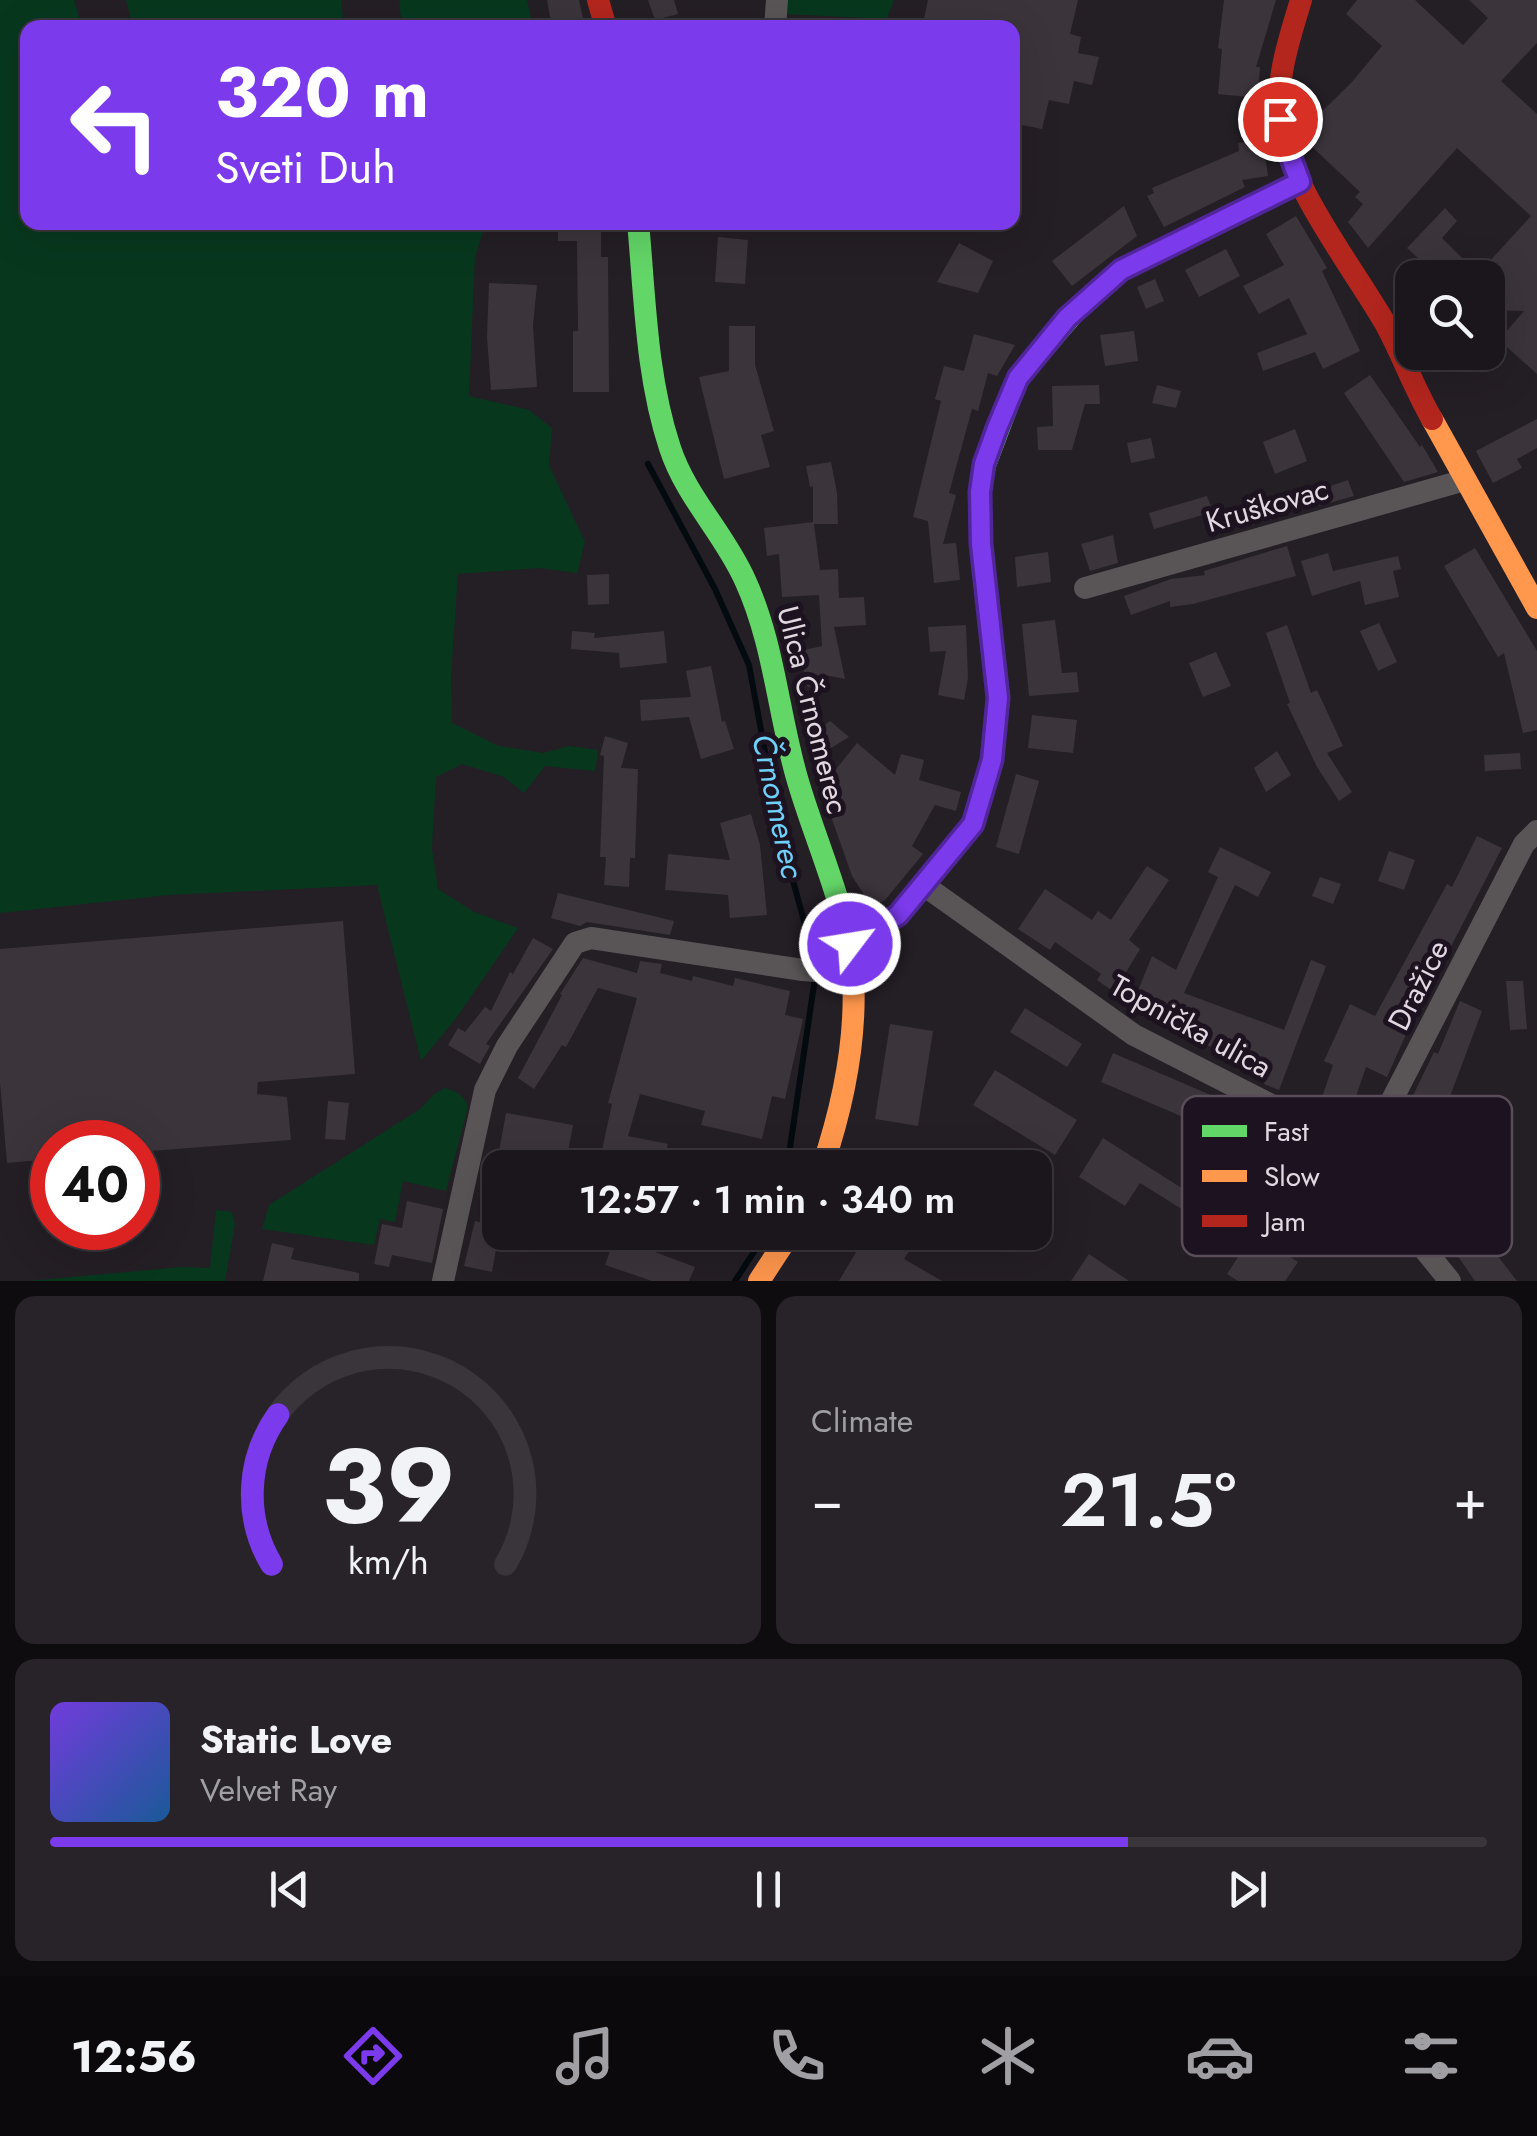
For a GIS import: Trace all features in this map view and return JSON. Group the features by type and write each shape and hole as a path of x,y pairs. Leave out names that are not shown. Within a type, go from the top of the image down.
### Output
{"street":[{"path":"1301,0 1281,64 1280,89 1285,142 1300,182 1387,327 1423,404 1537,608"},
{"path":"850,944 898,915 973,824 992,760 998,698 981,544 980,492 990,446 1018,378 1067,318 1121,270 1300,182"},
{"name":"Ulica Črnomerec","path":"639,230 659,411 687,490 743,574 761,616 812,833 844,917 850,944 848,1066 827,1150"},
{"name":"Kruškovac","path":"1084,588 1466,480"},
{"name":"Dražice","path":"1395,1096 1524,844 1537,831"},
{"name":"Topnička ulica","path":"925,886 1134,1035 1254,1096"},
{"path":"444,1281 486,1090 507,1046 576,944 592,938 851,974"},
{"path":"760,1281 780,1250"},
{"name":"Topnička ulica","path":"1430,1256 1450,1281"}],"green space":[{"path":"0,0 74,0 80,20 20,20 20,230 504,230 483,232 475,257 469,396 529,410 552,428 549,465 585,542 577,573 540,568 458,574 452,723 499,746 543,753 569,746 598,750 595,771 545,766 524,793 504,777 462,764 436,777 432,849 438,889 474,912 518,928 457,1017 421,1061 377,885 169,895 0,913"},
{"path":"126,0 341,0 343,20 131,20"},
{"path":"399,0 527,0 531,20 401,20"},
{"path":"785,0 894,0 887,19 783,14"},
{"path":"445,1088 460,1094 468,1107 446,1191 403,1181 395,1222 380,1219 374,1245 262,1229 269,1205 420,1109"},
{"path":"216,1210 232,1212 235,1224 225,1281 28,1281 210,1268"}],"building":[{"path":"547,0 579,0 583,20 551,20"},
{"path":"648,0 674,0 678,14 655,20"},
{"path":"928,0 1078,0 1070,34 1081,37 1078,53 1099,57 1092,85 1074,81 1069,104 1049,100 1042,129 1020,125 1020,20 924,20"},
{"path":"1224,0 1276,0 1256,67 1260,67 1258,98 1218,94"},
{"path":"1357,0 1415,0 1463,45 1488,18 1469,0 1537,0 1537,43 1501,81 1537,114 1537,374 1505,345 1505,333 1524,311 1505,310 1505,260 1491,260 1531,216 1457,148 1368,248 1348,222 1363,204 1355,197 1360,192 1306,141 1313,131 1307,126 1382,46 1346,14"},
{"path":"1263,140 1268,176 1242,180 1245,187 1164,227 1147,196 1154,193 1152,188 1239,151 1238,143"},
{"path":"1124,206 1137,236 1072,286 1052,261"},
{"path":"1445,208 1457,221 1442,238 1464,260 1420,260 1407,248"},
{"path":"1296,216 1327,268 1322,271 1360,351 1323,369 1315,352 1263,371 1257,353 1307,334 1289,298 1259,314 1243,286 1284,265 1266,234"},
{"path":"558,230 601,230 601,257 608,257 609,392 573,392 573,331 578,331 577,241 558,241"},
{"path":"718,237 748,240 745,284 715,282"},
{"path":"959,243 993,261 978,293 937,282"},
{"path":"1226,249 1240,276 1199,297 1185,270"},
{"path":"1155,279 1164,301 1146,309 1137,287"},
{"path":"489,283 537,285 533,325 537,387 491,390 487,337"},
{"path":"729,326 755,326 755,365 774,431 761,435 770,467 724,479 699,377 729,371"},
{"path":"1134,331 1138,361 1105,366 1100,335"},
{"path":"974,334 1015,345 997,376 988,373 978,411 972,409 949,493 956,495 943,544 956,543 960,580 934,583 928,521 913,517 941,401 935,399 944,366 964,371"},
{"path":"1370,375 1438,472 1404,482 1344,393"},
{"path":"1099,385 1100,404 1085,404 1072,450 1038,450 1037,427 1053,426 1052,386"},
{"path":"1157,385 1181,391 1176,408 1152,403"},
{"path":"1537,419 1537,448 1517,459 1522,468 1493,483 1476,451"},
{"path":"1295,429 1307,461 1275,474 1263,442"},
{"path":"1151,438 1155,458 1131,463 1127,443"},
{"path":"831,462 838,524 814,524 820,570 838,569 839,598 864,597 866,625 834,627 845,679 825,675 820,692 807,686 800,651 822,646 819,595 782,597 779,554 767,556 764,528 813,522 813,486 810,487 806,466"},
{"path":"1348,480 1354,496 1308,509 1304,495"},
{"path":"1207,496 1213,512 1154,529 1149,513"},
{"path":"1269,506 1273,519 1245,527 1242,515"},
{"path":"1113,535 1118,563 1090,571 1081,544"},
{"path":"1287,546 1296,576 1193,604 1170,607 1170,601 1131,615 1124,596 1171,579 1205,575 1204,571"},
{"path":"1475,548 1537,651 1537,730 1523,733 1504,653 1498,657 1444,566"},
{"path":"1048,552 1051,582 1017,587 1015,557"},
{"path":"1328,553 1333,571 1398,556 1401,569 1393,571 1399,597 1365,605 1360,581 1312,596 1301,561"},
{"path":"609,574 609,604 588,605 587,575"},
{"path":"1055,620 1062,673 1077,672 1079,692 1029,696 1022,624"},
{"path":"1379,623 1397,662 1378,671 1360,631"},
{"path":"966,625 968,678 964,700 938,695 946,651 930,652 928,627"},
{"path":"1287,625 1311,693 1317,690 1343,746 1327,753 1352,792 1339,801 1317,767 1287,704 1290,703 1266,633"},
{"path":"572,631 595,633 594,638 664,631 667,663 620,668 619,653 571,649"},
{"path":"1216,652 1231,686 1203,697 1189,663"},
{"path":"711,666 722,722 725,721 734,749 701,759 689,717 641,721 640,700 691,697 686,671"},
{"path":"1032,715 1077,720 1073,753 1028,748"},
{"path":"830,721 849,737 813,759 808,737"},
{"path":"605,736 628,743 621,768 638,769 635,858 630,858 629,887 604,885 606,857 600,857 604,756 600,755"},
{"path":"857,743 895,775 901,754 924,760 919,780 961,792 956,811 935,805 912,846 923,854 885,900 872,907 852,876 821,788"},
{"path":"1277,751 1291,775 1266,792 1254,768"},
{"path":"1520,753 1521,769 1485,771 1484,755"},
{"path":"1016,774 1039,781 1019,854 996,847"},
{"path":"751,814 760,845 767,915 730,918 728,895 665,890 668,854 730,860 720,823"},
{"path":"1477,836 1502,848 1444,960 1440,958 1387,1077 1366,1067 1356,1096 1322,1096 1333,1065 1324,1061 1350,1004 1375,1016 1447,884 1452,887"},
{"path":"1220,847 1271,872 1258,897 1235,885 1184,993 1284,1030 1311,960 1326,966 1279,1090 1264,1084 1270,1069 1172,1032 1133,1003 1152,956 1176,970 1218,877 1208,872"},
{"path":"1389,851 1415,860 1404,890 1378,881"},
{"path":"1147,866 1169,880 1129,940 1140,949 1114,992 1097,980 1101,974 1055,942 1050,950 1018,929 1045,889 1092,920 1098,911 1111,920"},
{"path":"1320,877 1341,884 1333,904 1312,896"},
{"path":"558,893 674,921 670,935 587,922 580,926 551,918"},
{"path":"343,921 355,1074 258,1082 257,1094 287,1097 291,1140 160,1150 160,1120 30,1120 30,1161 7,1163 0,1082 0,949"},
{"path":"533,938 553,949 486,1044 490,1046 480,1064 448,1045 458,1028 465,1032 485,1007 491,1011"},
{"path":"583,958 637,973 640,961 662,964 660,973 692,981 693,976 733,986 735,978 790,991 785,1015 803,1019 785,1099 772,1096 762,1139 701,1125 705,1111 640,1094 628,1136 668,1144 666,1150 602,1150 612,1104 608,1103 637,998 598,988 566,1047 562,1045 534,1089 518,1078 560,994"},
{"path":"1506,981 1523,981 1527,1029 1510,1030"},
{"path":"1460,1001 1482,1011 1450,1096 1413,1096 1434,1052 1438,1054"},
{"path":"1025,1008 1082,1044 1067,1067 1010,1032"},
{"path":"890,1024 933,1031 918,1126 875,1119"},
{"path":"1113,1053 1213,1096 1182,1096 1182,1117 1101,1082"},
{"path":"995,1070 1077,1120 1055,1155 973,1105"},
{"path":"328,1101 349,1103 345,1140 325,1139"},
{"path":"506,1113 573,1125 568,1150 499,1150"},
{"path":"1103,1138 1182,1188 1182,1209 1140,1183 1125,1206 1079,1177"},
{"path":"407,1201 443,1209 432,1263 392,1255 389,1267 374,1264 382,1224 402,1228"},
{"path":"475,1221 482,1223 482,1250 496,1250 492,1272 464,1266"},
{"path":"272,1243 294,1248 291,1259 359,1273 359,1281 263,1281"},
{"path":"610,1250 650,1250 695,1267 689,1281 652,1281 605,1265"},
{"path":"857,1250 910,1250 904,1259 942,1281 839,1281"},
{"path":"1089,1254 1129,1281 1071,1281"},
{"path":"1239,1256 1289,1256 1298,1262 1285,1281 1238,1281 1227,1274"},
{"path":"1458,1256 1498,1256 1517,1281 1475,1281"}],"waterway":[{"name":"Črnomerec","path":"648,464 715,589 749,665 780,833 816,965"},
{"name":"Črnomerec","path":"790,1150 815,978"},
{"name":"Črnomerec","path":"735,1281 755,1250"}],"traffic: fast":[{"path":"639,230 648,336 662,421 677,466 736,563 755,604 797,778 844,924 853,975"},
{"path":"850,944 898,915 973,824 992,759 999,698 981,544 980,492 985,465 1018,378 1077,309"}],"traffic: slow":[{"path":"1432,419 1537,608"},
{"path":"827,1150 847,1073 853,975"},
{"path":"759,1281 779,1250"}],"traffic: jam":[{"path":"598,0 604,20"},
{"path":"1301,0 1280,89 1285,145 1308,197 1385,323 1432,419"},
{"path":"1077,309 1121,271 1300,182"}],"route":[{"path":"850,944 898,915 973,824 992,760 999,720 981,544 980,492 984,464 1018,378 1067,318 1121,270 1300,182 1280,119"}]}
